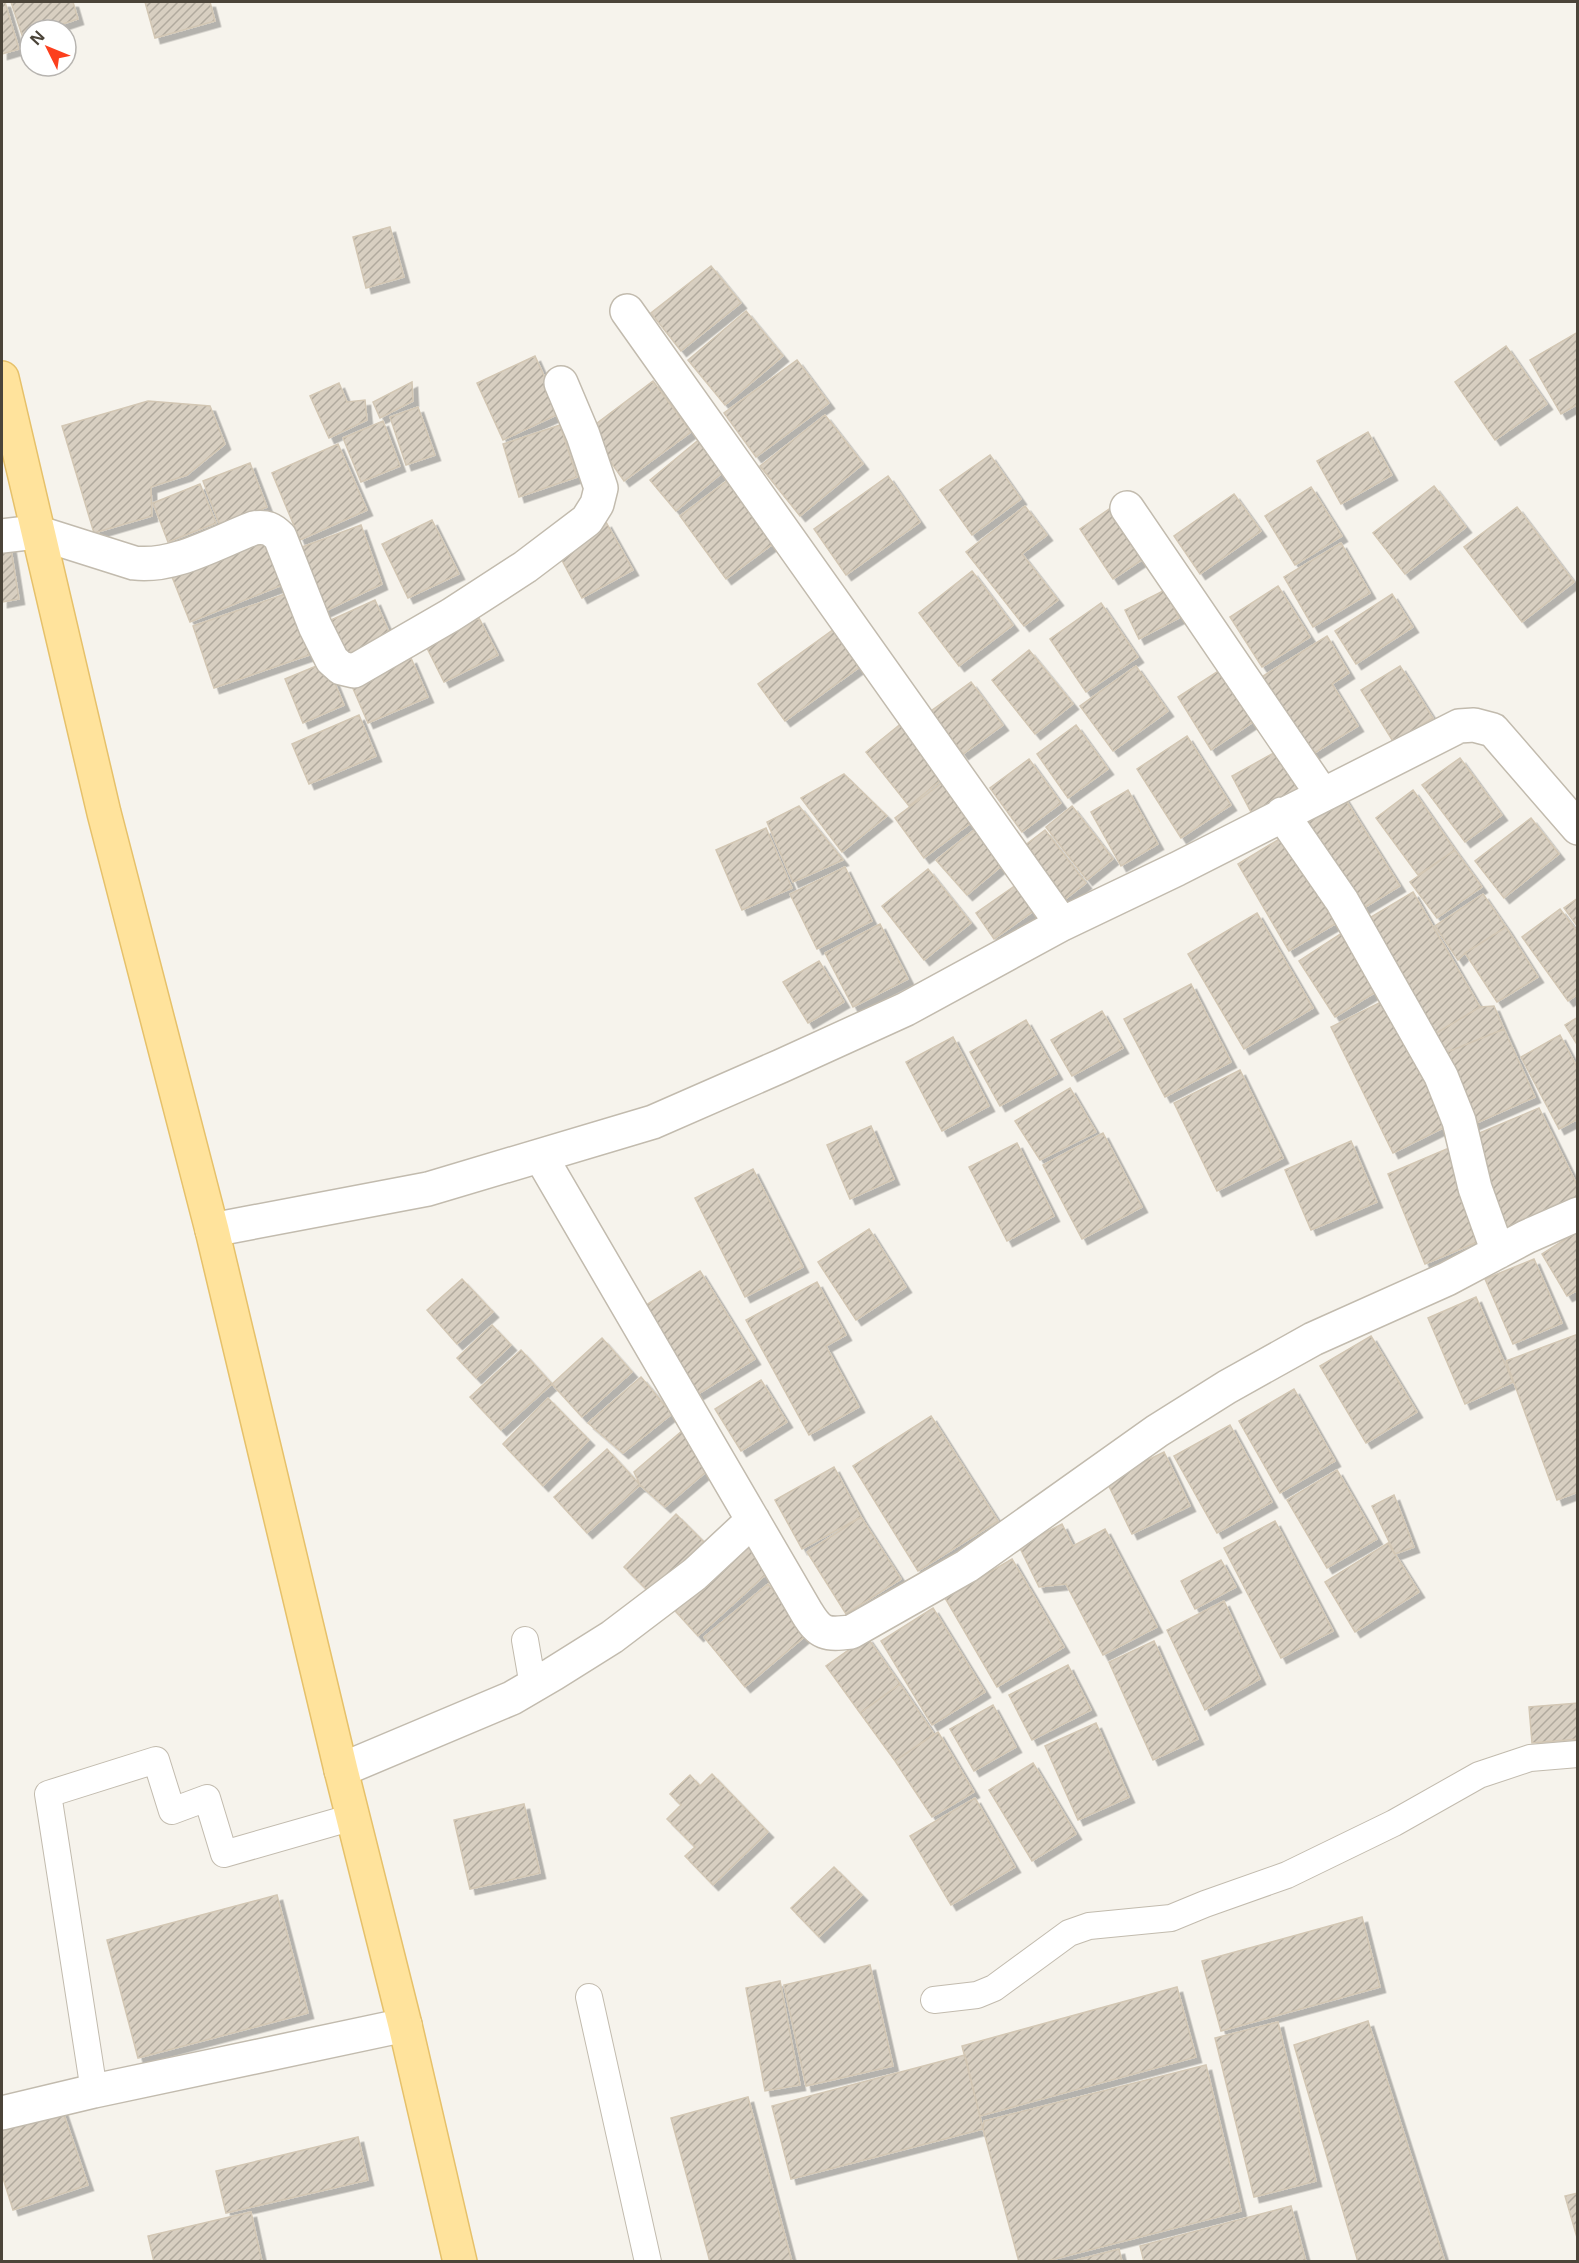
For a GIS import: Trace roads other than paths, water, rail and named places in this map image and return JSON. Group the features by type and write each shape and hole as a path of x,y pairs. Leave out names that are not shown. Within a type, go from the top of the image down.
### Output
{"main road":[{"path":"4,386 36,532 104,813 212,1230 341,1770 405,2025 460,2262"}],"street":[{"path":"627,311 1062,924"},
{"path":"2,537 36,532 134,563 150,565 167,562 264,526 280,537 315,626 332,660 342,668 354,671 451,615 525,567 587,520 597,504 601,488 583,435 561,383"},
{"path":"1127,508 1322,794"},
{"path":"212,1230 428,1189 653,1122 906,1009 1062,924 1177,869 1459,726 1474,725 1493,730 1578,828"},
{"path":"1282,814 1342,901 1441,1076 1459,1121 1475,1188 1498,1252"},
{"path":"542,1156 817,1629 832,1634 850,1632 967,1566 1157,1431 1227,1387 1313,1339 1447,1279 1578,1214"},
{"path":"341,1770 512,1698 533,1686 612,1637 695,1574 753,1520"},
{"path":"2,2113 94,2091 405,2025"}],"lane":[{"path":"525,1640 533,1686"},
{"path":"934,2000 977,1995 994,1988 1069,1933 1089,1926 1171,1918 1287,1875 1394,1823 1479,1775 1530,1758 1578,1754"},
{"path":"94,2091 48,1794 156,1760 172,1811 207,1798 224,1854 353,1817"},
{"path":"588,1997 648,2262"}]}
